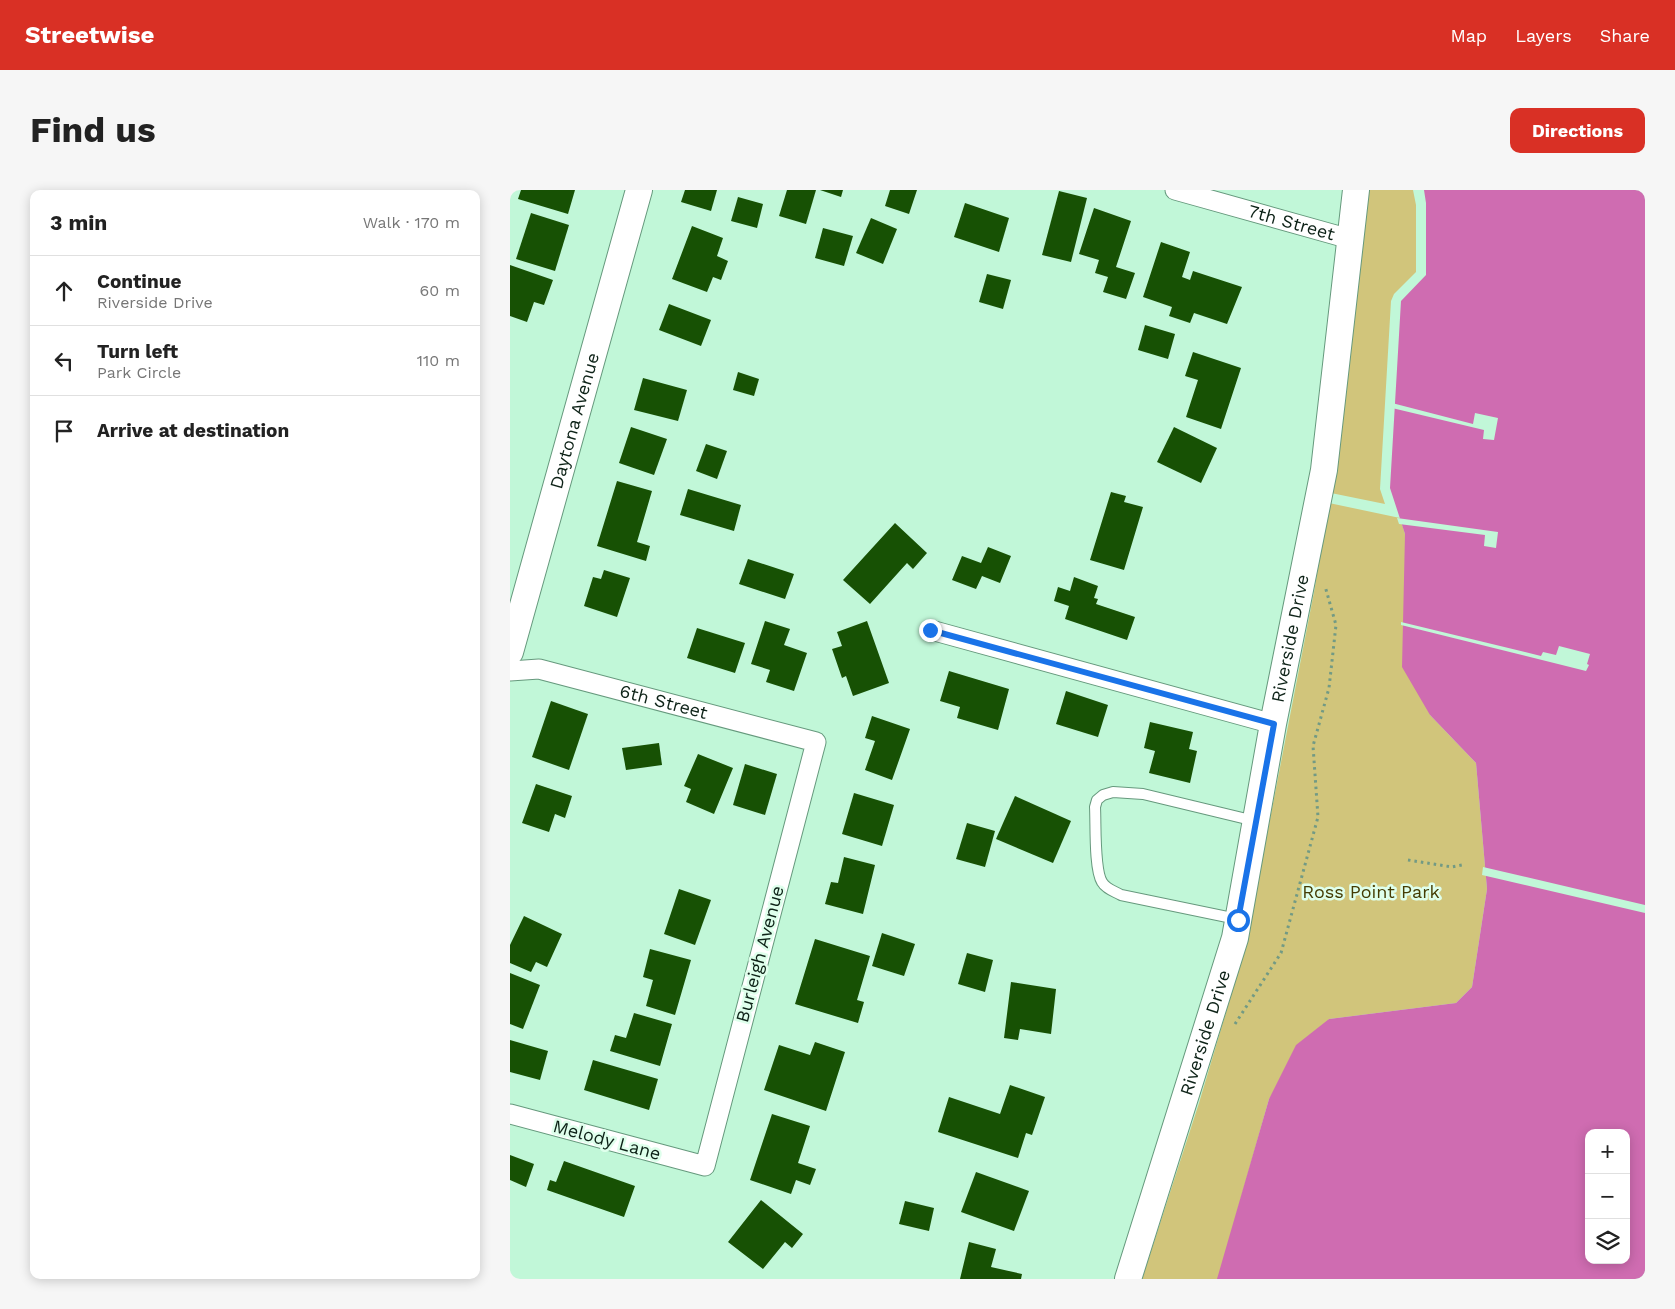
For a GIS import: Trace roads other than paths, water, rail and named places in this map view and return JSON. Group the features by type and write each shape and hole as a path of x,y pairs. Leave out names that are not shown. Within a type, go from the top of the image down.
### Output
{"street":[{"name":"Daytona Avenue","path":"510,652 639,190"},
{"name":"7th Street","path":"1175,190 1350,239"},
{"name":"Riverside Drive","path":"1128,1279 1226,966 1238,920 1324,470 1356,190"},
{"path":"930,630 1274,724"},
{"name":"6th Street","path":"510,671 539,669 816,742"},
{"name":"Burleigh Avenue","path":"705,1166 816,742"},
{"name":"Melody Lane","path":"510,1114 705,1166"}],"lane":[{"path":"1238,920 1121,895 1107,888 1101,881 1098,869 1095,807 1097,800 1103,795 1113,792 1143,794 1256,821"}],"park label":[{"name":"Ross Point Park","path":"1371,892"}]}
